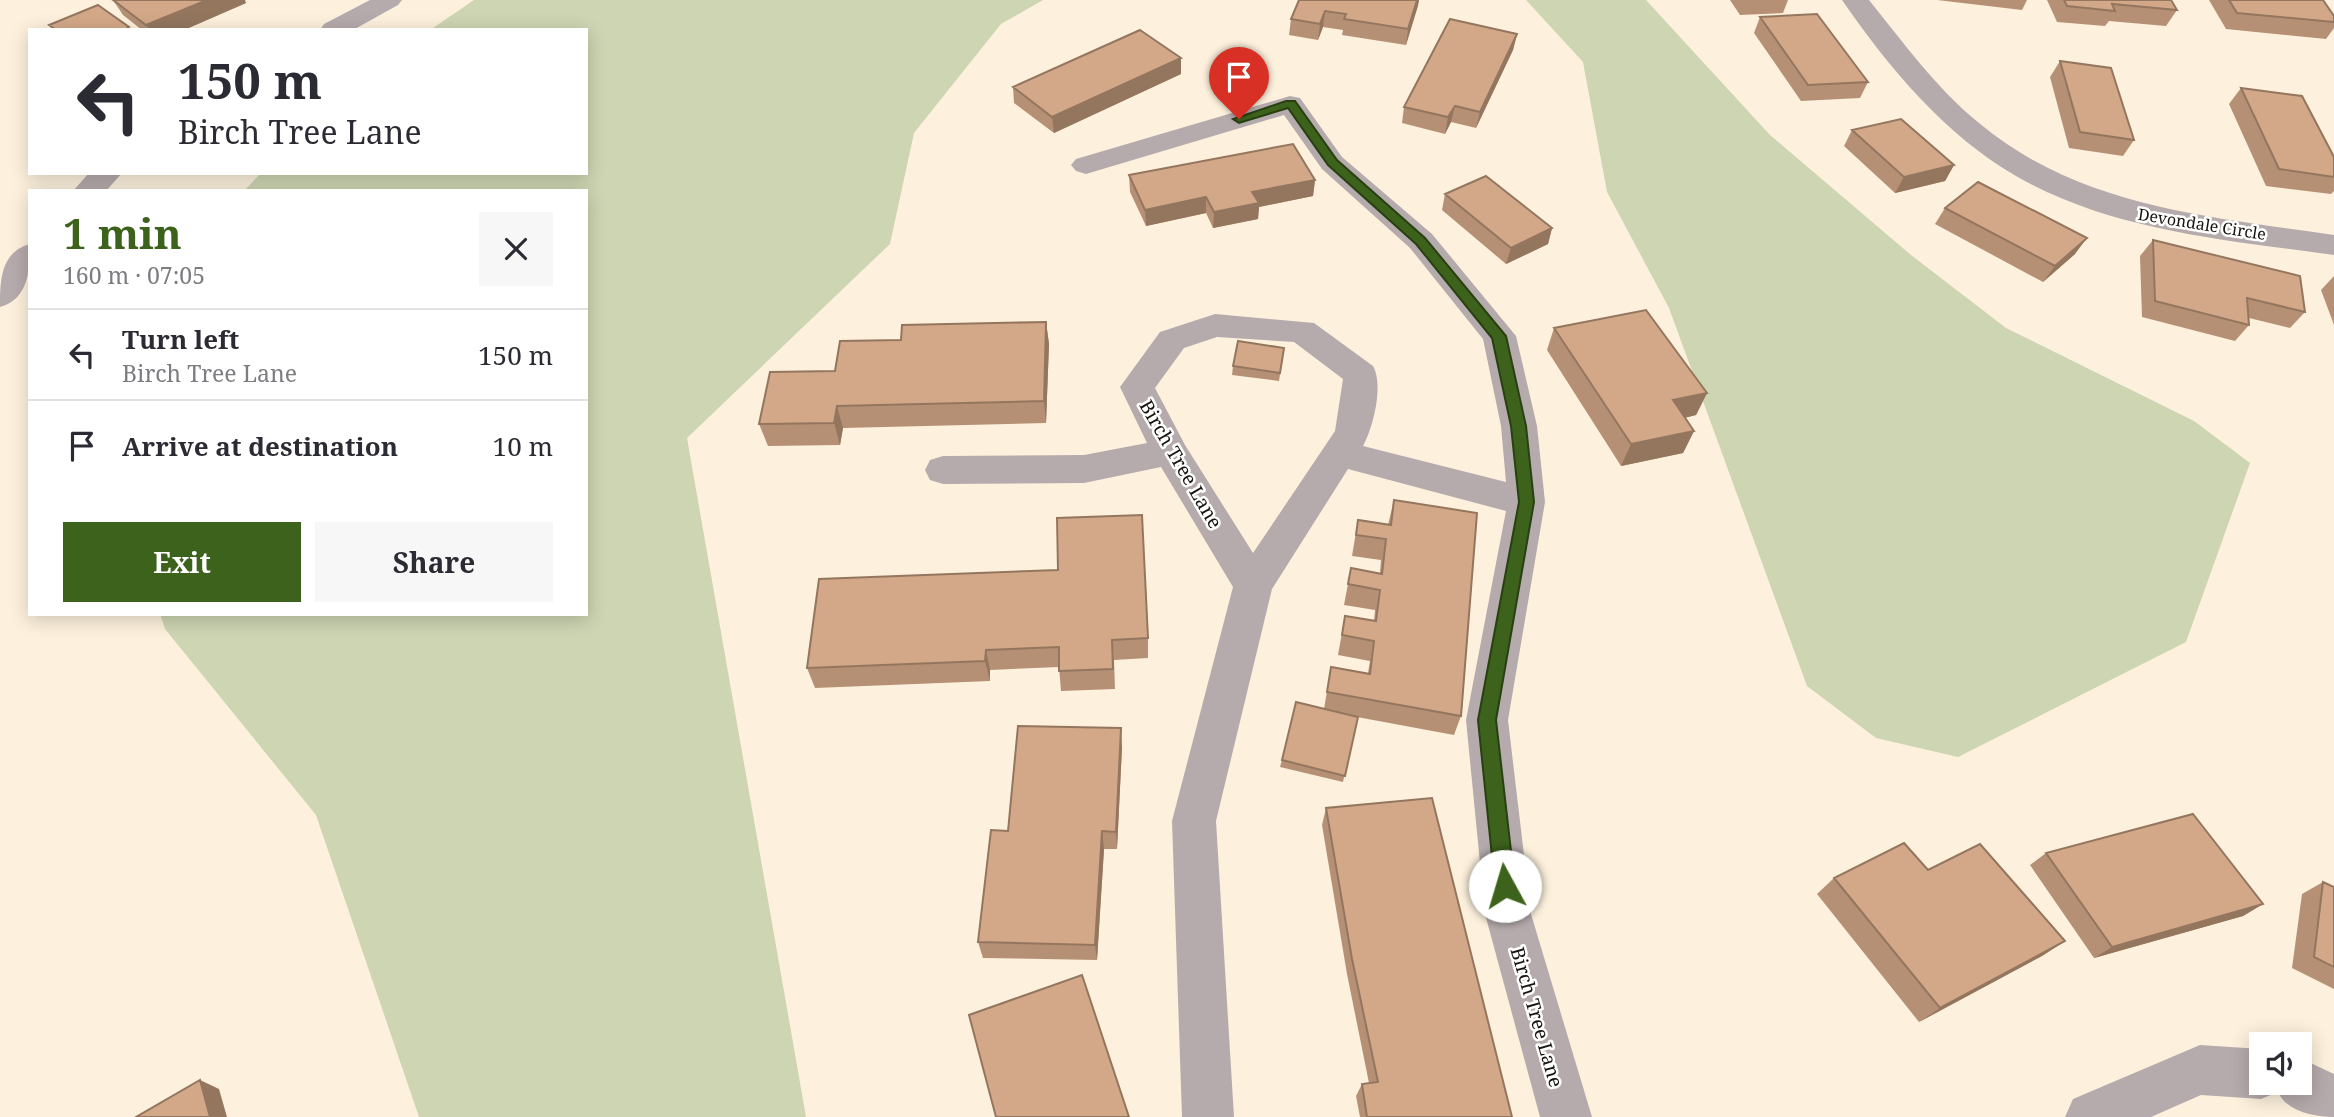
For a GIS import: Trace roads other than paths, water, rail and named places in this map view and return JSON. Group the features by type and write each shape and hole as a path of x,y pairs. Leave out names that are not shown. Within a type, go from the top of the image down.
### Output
{"street":[{"path":"337,28 389,0"},
{"name":"Devondale Circle","path":"1855,0 1925,86 1986,144 2047,183 2142,216 2334,244"},
{"name":"Birch Tree Lane","path":"1086,164 1290,104 1332,163 1420,241 1499,336 1518,426 1527,502 1487,720 1508,914 1566,1117"},
{"path":"90,189 105,175"},
{"path":"0,296 28,257"},
{"name":"Birch Tree Lane","path":"1208,1117 1194,821 1253,586 1352,433 1361,375 1302,331 1215,325 1172,340 1137,387 1170,452 1253,586"},
{"path":"943,470 1084,469 1170,452"},
{"path":"1339,453 1527,502"},
{"path":"2091,1117 2200,1070 2249,1073"},
{"path":"2312,1089 2334,1101"}]}
